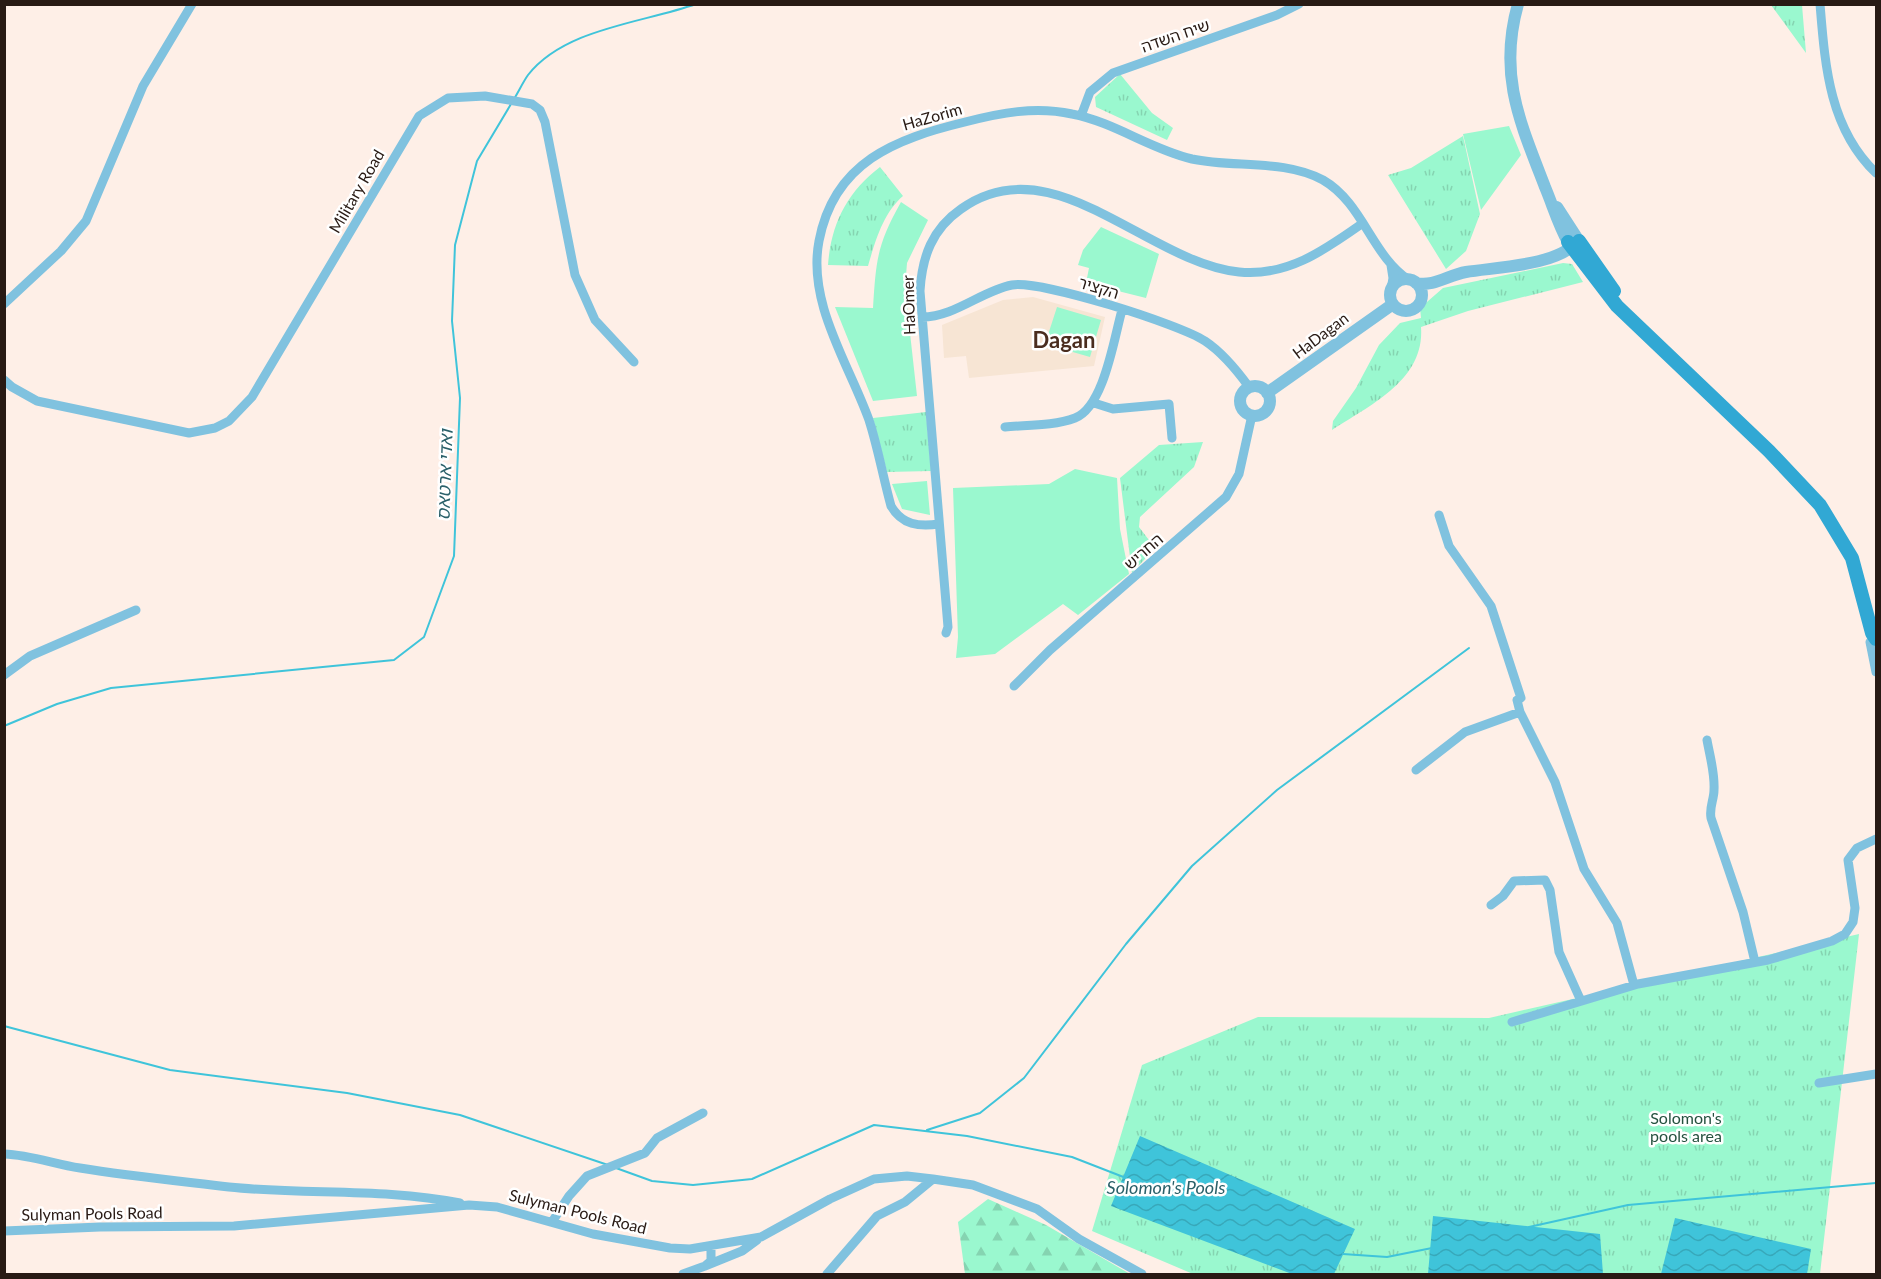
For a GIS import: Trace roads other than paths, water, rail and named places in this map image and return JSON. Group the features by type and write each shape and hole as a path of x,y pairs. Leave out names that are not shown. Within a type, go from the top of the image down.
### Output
{"main road":[{"path":"1573,244 1607,294 1769,451 1820,505 1852,558 1875,648"}],"street":[{"path":"4,304 61,251 86,221 143,86 192,4"},
{"name":"שיח השדה","path":"1081,116 1090,92 1119,70 1270,18 1299,4"},
{"path":"1392,290 1400,281 1427,284 1463,272 1533,261 1573,244 1546,188 1522,129 1510,76 1510,37 1518,4"},
{"path":"1820,4 1826,72 1831,92 1852,142 1876,173"},
{"name":"Military Road","path":"4,380 37,401 162,429 195,432 215,428 229,421 242,411 252,397 419,117 448,98 485,96 532,104 540,110 545,122 575,275 595,320 634,362"},
{"name":"HaZorim","path":"939,524 909,523 899,517 891,506 872,430 820,291 817,267 824,222 832,201 852,174 878,152 899,140 922,132 1008,112 1050,111 1081,116 1187,157 1307,173 1328,184 1340,194 1389,260 1413,282"},
{"name":"HaOmer","path":"946,633 948,627 922,317 921,268 928,248 952,215 969,203 1006,189 1046,190 1198,260 1239,272 1267,271 1295,264 1324,250 1363,223"},
{"path":"1389,260 1394,275 1393,304 1398,309 1408,311 1415,308 1437,281"},
{"path":"1413,282 1421,291 1421,301"},
{"name":"הקציר","path":"922,317 944,313 1007,286 1026,284 1044,286 1176,327 1204,340 1229,361 1249,387"},
{"name":"HaDagan","path":"1268,393 1393,304"},
{"path":"1005,427 1071,419 1085,413 1094,403 1122,310"},
{"path":"1258,386 1268,393 1270,402 1267,410 1261,414 1252,415 1244,411 1240,402 1242,393 1249,387 1258,386"},
{"path":"1094,403 1110,409 1168,404 1172,438"},
{"name":"החריש","path":"1014,686 1050,650 1226,497 1239,474 1252,415"},
{"path":"1439,514 1449,546 1491,606 1521,698 1517,700 1520,712 1555,782 1584,869 1617,923 1634,985"},
{"path":"4,675 30,656 136,610"},
{"path":"1875,648 1876,672"},
{"path":"1416,771 1465,732 1520,712"},
{"path":"1707,740 1714,774 1714,793 1709,808 1711,818 1743,912 1755,962"},
{"path":"1512,1022 1634,985 1755,962 1832,941 1845,934 1853,922 1855,908 1848,860 1857,848 1876,839"},
{"path":"1491,905 1503,896 1514,881 1545,880 1550,890 1559,952 1581,1001"},
{"path":"1819,1083 1876,1074"},
{"path":"552,1222 568,1196 587,1176 645,1153 657,1138 703,1113"},
{"path":"4,1154 28,1155 76,1168 233,1187 421,1195 469,1205"},
{"name":"Sulyman Pools Road","path":"4,1231 100,1227 234,1226 469,1205 497,1207 593,1234 670,1248 711,1246 761,1237 830,1199 874,1179 907,1176 973,1185 1037,1209 1079,1239 1142,1275"},
{"path":"826,1275 877,1216 905,1202 933,1179"},
{"path":"683,1275 742,1251 761,1237"},
{"path":"705,1266 711,1261 711,1246"}],"water":[{"name":"Solomon's Pools","path":"1140,1136 1355,1229 1334,1274 1292,1274 1111,1206"},
{"path":"1433,1216 1600,1234 1603,1274 1428,1274"},
{"path":"1675,1218 1811,1249 1807,1274 1661,1274"}],"waterway":[{"name":"ואדי ארטאס","path":"514,99 528,75 544,59 562,47 606,29 696,4"},
{"name":"ואדי ארטאס","path":"4,726 57,704 111,688 394,660 424,637 454,556 460,398 452,321 455,245 477,161 511,104"},
{"path":"927,1130 980,1113 1024,1078 1126,944 1192,866 1277,790 1469,648"},
{"path":"4,1026 170,1070 347,1093 460,1115 608,1165"},
{"path":"616,1168 652,1181 693,1185 752,1179 874,1125 967,1136 1072,1157 1126,1178"},
{"path":"1529,1227 1628,1205 1876,1183"},
{"path":"1343,1254 1387,1257 1432,1248"}],"district":[{"name":"Dagan","path":"1064,339"}],"park label":[{"name":"Solomon's pools area","path":"1686,1126"}]}
